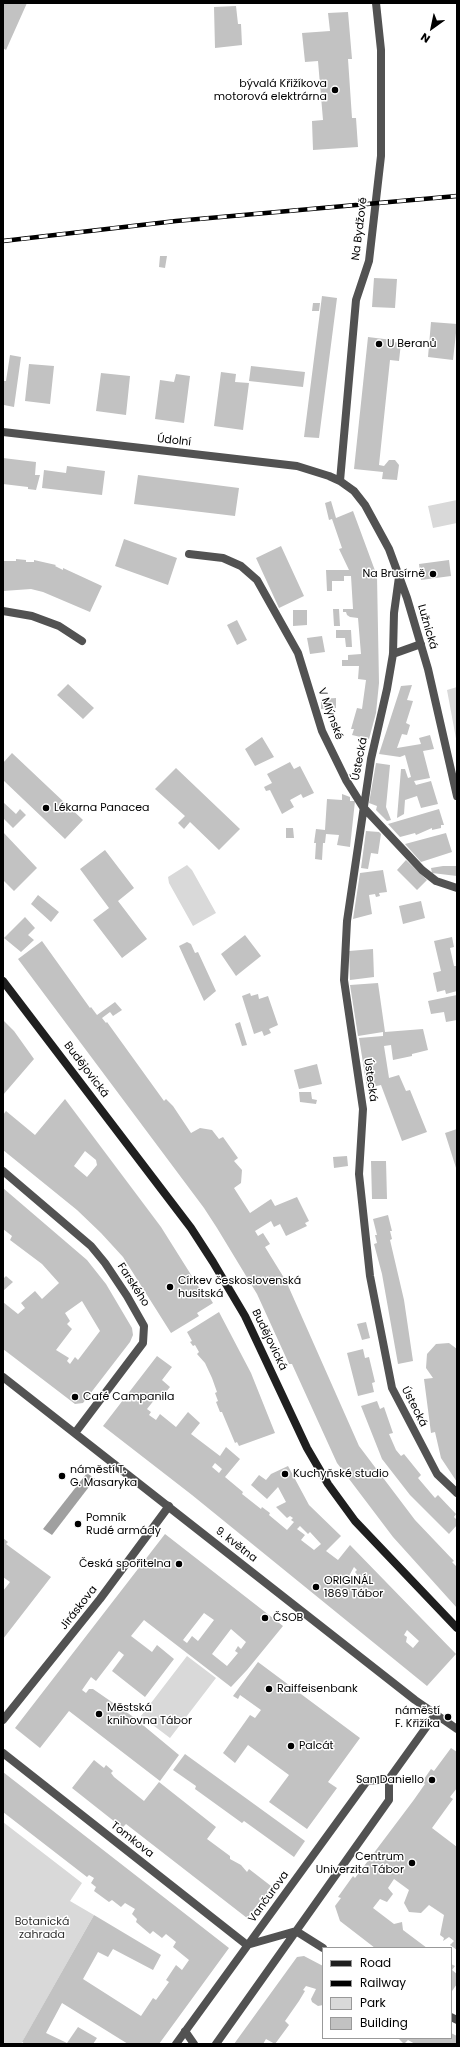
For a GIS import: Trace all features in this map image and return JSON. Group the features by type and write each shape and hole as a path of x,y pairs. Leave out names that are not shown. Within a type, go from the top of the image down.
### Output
{"main road":[{"name":"Budějovická","path":"3,981 132,1149 191,1228 213,1262 245,1316 307,1448 328,1484 355,1521 457,1628"}],"street":[{"name":"Na Bydžově","path":"340,481 356,300 369,261 381,156 381,50 376,3"},
{"name":"Údolní","path":"3,432 297,466 319,472 340,481"},
{"name":"Lužnická","path":"340,481 354,491 365,505 389,549 421,644 457,796"},
{"name":"V Mlýnské","path":"189,554 223,558 241,566 257,580 298,653 322,732 346,780 363,807 422,870 436,881 457,888"},
{"name":"Ústecká","path":"399,577 394,613 393,654 387,689 371,759 347,921 344,980 363,1109 359,1174 370,1276 392,1388 437,1474 457,1493"},
{"path":"3,611 32,616 59,626 82,641"},
{"path":"393,654 421,644"},
{"name":"Farského","path":"3,1171 91,1246 128,1296 144,1326 143,1344 75,1433"},
{"name":"9. května","path":"3,1377 435,1715 457,1729"},
{"name":"Jiráskova","path":"3,1720 100,1599 169,1506"},
{"path":"216,2044 389,1800 389,1779 435,1715"},
{"name":"Tomkova","path":"3,1753 247,1945"},
{"name":"Vančurova","path":"176,2044 367,1781 389,1779"},
{"path":"247,1945 296,1931 322,1947"},
{"path":"185,2032 194,2044"}],"green space":[{"path":"457,500 457,523 433,528 428,506"},
{"path":"457,687 457,744 447,690"},
{"path":"187,865 192,870 216,913 193,926 169,883 168,877"},
{"path":"187,1656 216,1678 170,1738 141,1716"},
{"name":"Botanická zahrada","path":"3,1822 82,1883 70,1901 94,1915 21,2044 3,2044"}],"shaded area":[{"path":"87,1473 95,1479 52,1535 43,1529"}],"building":[{"path":"3,3 27,3 6,50 3,48"},
{"path":"236,6 238,24 241,24 242,45 215,48 214,7"},
{"name":"bývalá Křižíkova motorová elektrárna","path":"348,12 352,59 348,59 352,118 356,118 358,147 313,150 312,121 323,120 318,61 305,62 302,33 330,31 328,13"},
{"path":"160,256 167,256 165,268 159,267"},
{"path":"374,278 397,279 395,308 372,307"},
{"path":"322,296 337,298 319,438 304,437"},
{"path":"313,303 320,303 319,311 312,311"},
{"path":"431,322 457,324 453,360 428,357"},
{"path":"368,337 392,340 392,342 401,343 399,361 390,360 379,465 384,466 389,460 395,460 399,465 397,480 382,479 383,472 354,469"},
{"path":"10,355 21,357 14,407 4,405 3,402 3,381 6,381"},
{"path":"29,364 54,366 50,404 25,401"},
{"path":"251,366 305,372 303,387 249,381"},
{"path":"221,372 236,374 235,382 249,383 243,430 214,426"},
{"path":"101,373 130,376 126,415 96,411"},
{"path":"176,374 190,376 184,423 155,419 160,380 174,382"},
{"path":"3,458 36,462 35,475 40,475 36,490 28,489 28,487 3,484"},
{"path":"67,466 105,471 102,495 42,488 44,470 66,473"},
{"path":"138,475 239,488 235,516 134,504"},
{"path":"331,501 336,518 353,511 377,576 379,683 376,713 369,739 352,735 354,729 351,729 357,708 362,709 366,680 358,679 359,666 342,666 342,660 348,660 348,655 361,654 358,618 350,617 346,612 343,612 343,609 353,609 351,576 344,576 344,581 332,581 332,591 327,591 326,570 349,570 339,549 342,548 332,519 329,520 325,503"},
{"path":"124,539 177,558 168,585 115,566"},
{"path":"281,546 304,596 279,608 256,558"},
{"path":"16,559 26,560 26,562 34,562 34,560 56,565 55,566 63,570 63,568 102,586 90,612 43,592 31,589 3,591 3,561 16,561"},
{"path":"449,560 451,576 421,580 419,564"},
{"path":"333,609 339,609 340,626 334,626"},
{"path":"293,610 307,610 307,625 293,626"},
{"path":"237,620 247,640 237,645 227,625"},
{"path":"336,630 351,630 352,647 346,647 345,638 336,638"},
{"path":"322,636 325,652 310,654 307,638"},
{"path":"68,684 94,708 83,719 57,695"},
{"path":"412,685 407,700 413,701 406,723 410,725 407,735 402,734 397,748 421,744 419,738 430,735 434,749 423,751 430,778 414,781 416,785 431,781 438,804 421,808 417,796 405,800 404,814 397,818 401,769 405,769 408,778 411,777 405,755 400,757 379,754 401,686"},
{"path":"336,698 336,708 321,709 321,699"},
{"path":"262,737 274,757 255,766 245,749"},
{"path":"12,753 83,820 65,839 3,780 3,763"},
{"path":"290,762 294,769 300,766 314,793 303,798 301,794 290,800 294,807 282,814 270,790 266,791 264,787 272,783 267,774"},
{"path":"376,763 390,765 386,807 391,820 387,821 376,810 377,806 369,803"},
{"path":"176,768 240,829 219,850 190,822 184,829 178,823 185,816 155,789"},
{"path":"342,794 350,797 350,801 355,801 350,847 337,845 339,835 326,834 325,843 323,843 322,860 315,859 316,843 314,843 316,829 325,830 327,799 342,800"},
{"path":"3,802 16,814 20,809 26,815 13,828 3,818"},
{"path":"439,809 444,825 441,825 441,828 432,830 432,828 416,835 415,833 400,837 388,824"},
{"path":"286,828 293,828 294,838 286,838"},
{"path":"366,831 379,832 381,834 378,854 371,853 368,869 361,868"},
{"path":"3,832 37,868 14,891 3,880"},
{"path":"446,833 452,852 421,862 405,844"},
{"path":"105,850 134,888 118,901 147,939 122,958 93,920 109,908 80,869"},
{"path":"406,860 427,880 417,890 397,870"},
{"path":"457,866 457,876 432,873 431,868"},
{"path":"383,870 387,892 379,893 380,896 376,897 375,894 369,895 372,914 353,919 360,873"},
{"path":"38,895 59,912 51,922 31,904"},
{"path":"421,901 425,918 403,924 399,906"},
{"path":"25,917 35,928 28,935 34,940 21,952 4,938"},
{"path":"245,935 261,956 236,976 221,954"},
{"path":"452,937 454,947 450,948 454,966 457,966 457,991 446,994 445,990 437,992 433,973 441,971 434,941"},
{"path":"42,941 90,1008 91,1007 97,1015 115,1002 122,1010 113,1016 110,1012 102,1018 106,1023 107,1022 164,1101 166,1099 173,1106 191,1133 200,1128 212,1130 219,1139 223,1137 238,1158 234,1161 242,1170 241,1183 234,1188 250,1213 271,1199 275,1206 297,1197 309,1221 305,1223 307,1226 286,1236 280,1224 274,1227 271,1221 255,1231 258,1236 263,1233 270,1244 265,1247 286,1281 359,1446 415,1520 454,1561 452,1562 457,1567 457,1608 393,1537 337,1463 292,1364 289,1364 257,1294 217,1228 204,1208 18,959"},
{"path":"187,942 191,944 195,953 198,952 216,991 204,1001 179,946"},
{"path":"373,949 374,977 350,980 349,951"},
{"path":"378,983 385,1032 423,1029 428,1050 412,1054 412,1056 393,1060 391,1045 384,1046 389,1078 399,1075 406,1091 410,1090 427,1132 402,1141 381,1085 367,1088 359,1038 383,1036 383,1032 358,1036 350,985"},
{"path":"250,993 251,996 258,994 259,999 268,996 278,1025 269,1029 271,1033 264,1036 262,1031 254,1034 242,996"},
{"path":"457,995 457,1020 446,1022 444,1012 431,1014 428,1001"},
{"path":"3,1020 14,1031 34,1059 3,1095"},
{"path":"240,1022 247,1045 242,1046 235,1024"},
{"path":"317,1064 322,1084 299,1089 294,1070"},
{"path":"299,1092 311,1092 312,1099 317,1100 316,1104 300,1102"},
{"path":"65,1099 161,1227 205,1297 208,1295 213,1303 197,1313 199,1316 171,1333 123,1257 101,1233 77,1210 3,1150 3,1115 6,1111 35,1135","holes":["85,1151 96,1160 97,1165 87,1177 74,1166"]},
{"path":"457,1129 457,1171 445,1133"},
{"path":"347,1156 348,1166 334,1168 333,1157"},
{"path":"371,1161 386,1161 387,1199 372,1199"},
{"path":"3,1188 87,1260 106,1284 132,1328 133,1335 130,1342 83,1403 75,1404 3,1349 3,1302 18,1314 25,1308 21,1303 35,1291 42,1299 59,1283 42,1264 10,1240 12,1236 3,1229","holes":["82,1301 100,1331 78,1360 75,1357 70,1364 67,1361 69,1358 56,1350 72,1329 67,1324 70,1321 65,1313"]},
{"path":"388,1215 392,1231 390,1231 392,1239 390,1240 404,1300 413,1361 398,1364 382,1274 374,1244 377,1243 375,1235 377,1235 373,1219"},
{"path":"6,1276 13,1282 3,1291 3,1279"},
{"path":"219,1312 251,1373 275,1433 239,1446 237,1442 235,1443 222,1412 220,1412 216,1402 218,1401 215,1393 217,1392 212,1378 205,1363 197,1354 199,1352 195,1345 193,1346 190,1342 192,1341 187,1332"},
{"path":"366,1322 370,1338 362,1340 357,1324"},
{"path":"449,1343 457,1349 457,1482 441,1458 435,1432 431,1433 424,1379 433,1378 426,1368 427,1354 436,1344"},
{"path":"363,1349 365,1358 369,1357 375,1382 372,1383 374,1392 358,1396 347,1353"},
{"path":"157,1356 172,1367 162,1380 170,1387 162,1397 159,1394 147,1409 151,1412 149,1415 156,1420 160,1414 176,1427 188,1412 200,1423 191,1434 220,1456 226,1447 240,1459 225,1477 243,1492 242,1494 261,1509 262,1507 270,1513 269,1515 287,1530 294,1522 291,1520 293,1518 290,1516 287,1518 276,1507 286,1502 278,1487 267,1499 251,1485 259,1475 266,1480 271,1474 288,1466 309,1505 341,1536 326,1551 338,1560 350,1545 456,1654 427,1686 192,1495 103,1426","holes":["215,1463 222,1469 219,1473 212,1467","300,1526 308,1534 310,1532 321,1544 314,1550 301,1540 305,1535 297,1529","354,1567 357,1570 355,1572 360,1578 357,1582 349,1576","407,1630 419,1641 413,1648 406,1642 407,1637 404,1635"]},
{"path":"377,1401 380,1409 384,1407 393,1433 389,1434 396,1450 401,1456 404,1454 421,1475 418,1478 435,1498 438,1495 456,1514 454,1517 457,1520 457,1525 449,1534 410,1495 382,1459 361,1406"},
{"path":"165,1534 283,1626 231,1687 144,1620 131,1636 152,1652 157,1645 174,1659 145,1697 112,1671 124,1655 119,1651 96,1681 91,1677 82,1690 86,1693 89,1689 93,1689 132,1716 179,1755 160,1781 69,1711 40,1748 15,1728","holes":["204,1613 214,1620 198,1641 192,1636 187,1643 183,1640","231,1629 246,1642 241,1649 238,1646 235,1651 238,1653 227,1666 212,1654"]},
{"path":"3,1538 8,1542 6,1544 51,1577 3,1639 3,1591 10,1582 3,1577"},
{"path":"258,1662 360,1738 328,1782 337,1788 307,1829 269,1802 289,1775 248,1745 235,1763 223,1753 250,1715 255,1718 261,1710 240,1695 238,1699 233,1696"},
{"name":"Centrum Univerzita Tábor","path":"451,1748 457,1752 457,1788 450,1797 453,1799 432,1828 457,1847 457,1950 450,1945 454,1941 449,1937 443,1941 444,1938 440,1935 444,1915 429,1905 421,1913 409,1912 404,1903 409,1890 394,1879 388,1888 393,1894 387,1902 380,1899 373,1908 394,1924 402,1922 403,1930 426,1947 374,1947 340,1921 335,1906 341,1898 338,1897 353,1876 355,1878 413,1801 425,1784 422,1782 431,1769 434,1771"},
{"path":"185,1754 305,1841 294,1857 244,1821 242,1823 195,1789 196,1786 173,1770"},
{"path":"94,1760 104,1768 106,1765 113,1771 111,1773 114,1777 144,1801 159,1782 216,1827 207,1839 230,1856 230,1859 241,1865 247,1872 249,1869 271,1886 267,1891 270,1893 264,1902 261,1900 247,1918 126,1824 123,1827 115,1822 72,1788"},
{"path":"3,1772 229,1948 159,2044 128,2044 62,2003 46,2033 67,2043 78,2027 97,2038 93,2044 25,2044 22,2042 94,1915 161,1955 153,1970 113,1949 108,1957 98,1952 83,1979 141,2016 153,1998 156,2000 169,1982 166,1980 176,1965 182,1970 189,1960 173,1947 176,1942 166,1934 162,1938 153,1931 150,1934 136,1922 137,1919 132,1914 135,1909 125,1903 121,1907 112,1900 109,1902 94,1891 96,1887 91,1883 94,1878 89,1875 87,1877 3,1812"},
{"path":"304,1956 322,1965 322,2005 318,2006 312,2002 311,1999 316,1989 306,1986 303,1990 305,1991 299,2001 285,2021 289,2025 275,2044 266,2039 263,2044 234,2044 297,1957"},
{"path":"452,1970 457,1974 457,1984 452,1991"},
{"path":"452,2034 457,2036 457,2044 415,2044 408,2040 404,2044 399,2039 452,2039"}],"railway":[{"path":"3,241 176,221 457,196"}],"place":[{"name":"bývalá Křižíkova motorová elektrárna","path":"335,90"},
{"name":"U Beranů","path":"379,344"},
{"name":"Na Brusírně","path":"433,574"},
{"name":"Lékarna Panacea","path":"46,808"},
{"name":"Církev československá husitská","path":"170,1287"},
{"name":"Café Campanila","path":"75,1397"},
{"name":"Kuchyňské studio","path":"285,1474"},
{"name":"náměstí T. G. Masaryka","path":"62,1476"},
{"name":"Pomník Rudé armády","path":"78,1524"},
{"name":"Česká spořitelna","path":"179,1564"},
{"name":"ORIGINÁL 1869 Tábor","path":"316,1587"},
{"name":"ČSOB","path":"265,1618"},
{"name":"Raiffeisenbank","path":"269,1689"},
{"name":"Městská knihovna Tábor","path":"99,1714"},
{"name":"náměstí F. Křižíka","path":"448,1717"},
{"name":"Palcát","path":"291,1746"},
{"name":"San Daniello","path":"432,1780"},
{"name":"Centrum Univerzita Tábor","path":"412,1863"}]}
